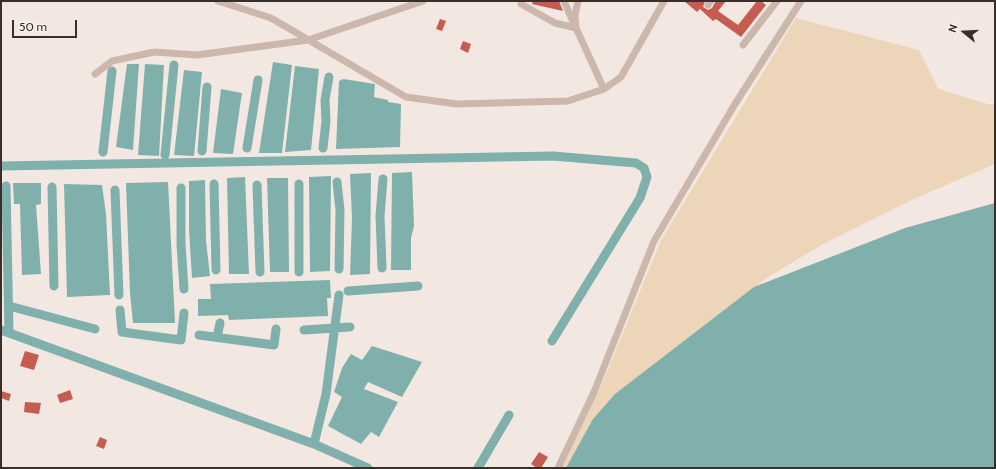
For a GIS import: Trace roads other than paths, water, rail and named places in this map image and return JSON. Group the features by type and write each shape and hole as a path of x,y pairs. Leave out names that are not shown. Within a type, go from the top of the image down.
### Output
{"street":[{"path":"218,1 271,18 406,97 457,104 568,101 604,89 621,77 664,1"},
{"path":"94,74 112,61 154,52 196,55 308,40 423,1"},
{"path":"564,1 604,89"},
{"path":"576,28 575,16 578,1"},
{"path":"742,45 777,1"},
{"path":"558,468 594,392 654,240 735,104 800,1"},
{"path":"521,4 555,23 576,28"}],"water":[{"path":"273,62 292,65 282,153 259,153"},
{"path":"127,64 139,64 133,150 116,147"},
{"path":"145,64 164,65 159,156 138,155"},
{"path":"295,66 319,69 311,150 285,152"},
{"path":"184,70 202,72 194,156 174,155"},
{"path":"343,79 375,84 374,97 388,100 388,102 401,104 400,147 336,149 339,81"},
{"path":"221,89 242,93 233,154 213,153"},
{"path":"412,172 414,226 411,238 411,270 391,270 392,173"},
{"path":"371,173 370,274 350,275 352,218 350,174"},
{"path":"331,176 330,271 310,272 309,177"},
{"path":"245,177 249,274 229,274 227,178"},
{"path":"267,178 288,178 289,272 270,272"},
{"path":"205,180 206,241 210,276 192,278 189,230 189,181"},
{"path":"168,182 175,323 133,323 130,293 126,183"},
{"path":"13,183 41,183 41,204 36,205 41,274 22,275 20,204 14,204"},
{"path":"64,184 102,185 106,214 110,295 67,297"},
{"path":"995,203 995,468 566,468 593,419 615,394 754,287 905,228"},
{"path":"330,280 331,298 327,298 328,316 229,320 228,315 198,316 198,299 211,299 210,284"},
{"path":"372,346 422,362 402,397 368,382 364,389 398,402 379,437 371,432 361,444 328,426 342,397 334,392 342,368 351,354 362,360"}],"waterway":[{"path":"165,155 174,65"},
{"path":"103,152 112,71"},
{"path":"323,148 326,121 325,100 329,77"},
{"path":"247,148 258,80"},
{"path":"202,151 207,87"},
{"path":"1,166 553,156 636,163 644,168 647,177 640,198 552,341"},
{"path":"382,268 380,216 383,179"},
{"path":"337,182 340,210 339,269"},
{"path":"214,184 216,270"},
{"path":"299,184 299,272"},
{"path":"257,185 260,272"},
{"path":"6,186 9,332"},
{"path":"52,187 54,286"},
{"path":"181,188 181,244 184,289"},
{"path":"115,190 119,295"},
{"path":"348,291 418,286"},
{"path":"1,330 314,444 326,394 339,295"},
{"path":"9,306 95,329"},
{"path":"120,310 122,332 181,340 184,313"},
{"path":"217,337 220,323"},
{"path":"304,330 350,327"},
{"path":"199,335 274,345 276,329"},
{"path":"478,468 509,415"},
{"path":"314,444 368,468"}]}
